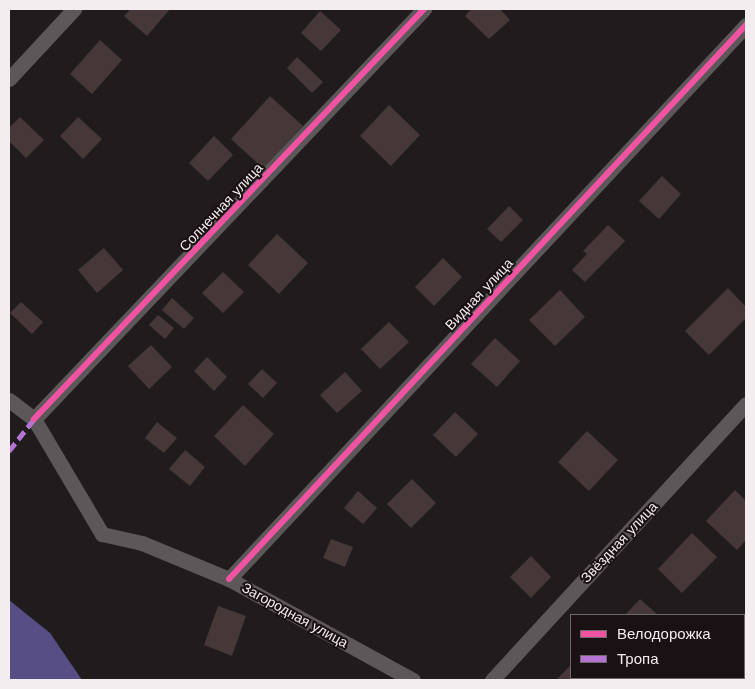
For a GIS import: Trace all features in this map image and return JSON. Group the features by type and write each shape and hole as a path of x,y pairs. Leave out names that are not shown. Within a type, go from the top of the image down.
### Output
{"street":[{"path":"9,79 74,9"},
{"name":"Солнечная улица","path":"34,419 424,9"},
{"name":"Видная улица","path":"229,580 746,25"},
{"name":"Загородная улица","path":"9,400 34,419 102,534 142,543 229,580 413,680"},
{"name":"Звёздная улица","path":"492,680 746,404"}],"shaded area":[{"path":"9,600 50,633 82,680 9,680"}],"building":[{"path":"131,9 170,9 147,36 124,16"},
{"path":"471,9 500,9 510,20 489,39 465,16"},
{"path":"320,11 341,30 321,51 301,33"},
{"path":"100,40 122,60 92,94 70,74"},
{"path":"297,57 323,82 312,93 287,68"},
{"path":"270,96 303,126 264,169 231,139"},
{"path":"389,105 420,135 391,166 360,136"},
{"path":"20,117 44,140 26,158 9,141 9,128"},
{"path":"78,117 102,139 83,159 60,136"},
{"path":"214,136 233,155 208,181 189,163"},
{"path":"662,176 681,194 659,219 639,201"},
{"path":"509,206 523,220 501,242 487,229"},
{"path":"608,225 625,241 585,282 572,270 587,254 583,251"},
{"path":"277,234 308,263 279,294 248,265"},
{"path":"104,248 123,270 97,293 78,270"},
{"path":"443,258 462,277 434,306 415,287"},
{"path":"223,272 244,292 223,313 202,293"},
{"path":"728,288 746,307 746,318 709,355 685,331"},
{"path":"560,290 585,317 555,346 529,320"},
{"path":"172,298 194,318 184,329 162,310"},
{"path":"21,302 43,322 32,334 10,313"},
{"path":"158,315 174,328 165,339 149,325"},
{"path":"389,322 409,342 380,369 361,349"},
{"path":"495,338 520,361 497,387 471,364"},
{"path":"151,345 172,367 149,389 128,366"},
{"path":"207,357 227,377 214,391 194,371"},
{"path":"262,369 277,383 263,398 248,384"},
{"path":"345,372 362,391 337,413 320,395"},
{"path":"243,405 274,434 245,466 214,436"},
{"path":"455,412 478,434 456,457 433,435"},
{"path":"157,422 177,438 164,453 145,438"},
{"path":"587,431 618,460 589,491 558,462"},
{"path":"185,450 205,467 190,486 169,469"},
{"path":"412,479 436,503 411,528 387,504"},
{"path":"735,490 746,501 746,540 737,550 706,521"},
{"path":"358,491 377,508 363,524 344,508"},
{"path":"692,533 717,557 682,593 658,569"},
{"path":"331,539 353,547 345,567 323,558"},
{"path":"531,556 551,577 531,598 510,577"},
{"path":"640,599 657,614 626,614"},
{"path":"218,606 246,616 232,656 204,645"},
{"path":"570,666 570,679 611,680 556,680"}],"marked path":[{"path":"9,451 34,419"}],"cycle path":[{"path":"34,419 424,9"},
{"path":"229,579 746,25"}]}
